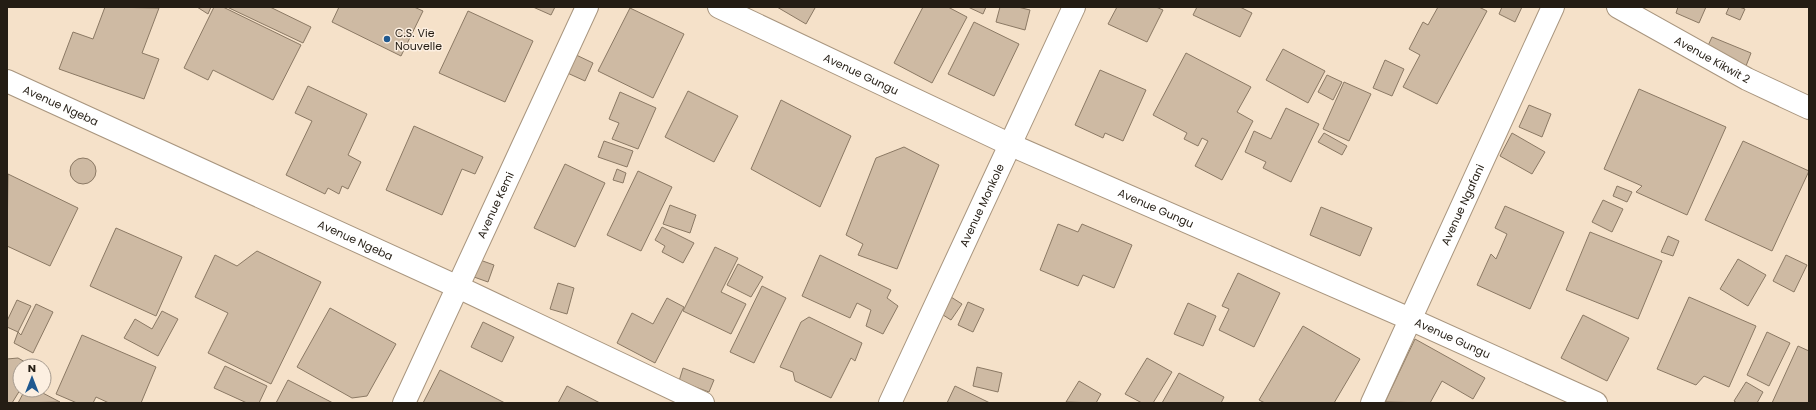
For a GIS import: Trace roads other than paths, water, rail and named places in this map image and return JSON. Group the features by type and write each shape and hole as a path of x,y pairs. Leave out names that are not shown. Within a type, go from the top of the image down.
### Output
{"street":[{"name":"Avenue Kemi","path":"404,403 587,7"},
{"name":"Avenue Gungu","path":"719,7 1011,146 1410,319 1596,403"},
{"name":"Avenue Monkole","path":"890,403 1011,146 1074,7"},
{"name":"Avenue Ngafani","path":"1372,403 1553,7"},
{"name":"Avenue Kikwit 2","path":"1618,7 1748,79 1809,108"},
{"name":"Avenue Ngeba","path":"7,82 458,287 703,403"}],"place":[{"name":"C.S. Vie Nouvelle","path":"387,39"}]}
